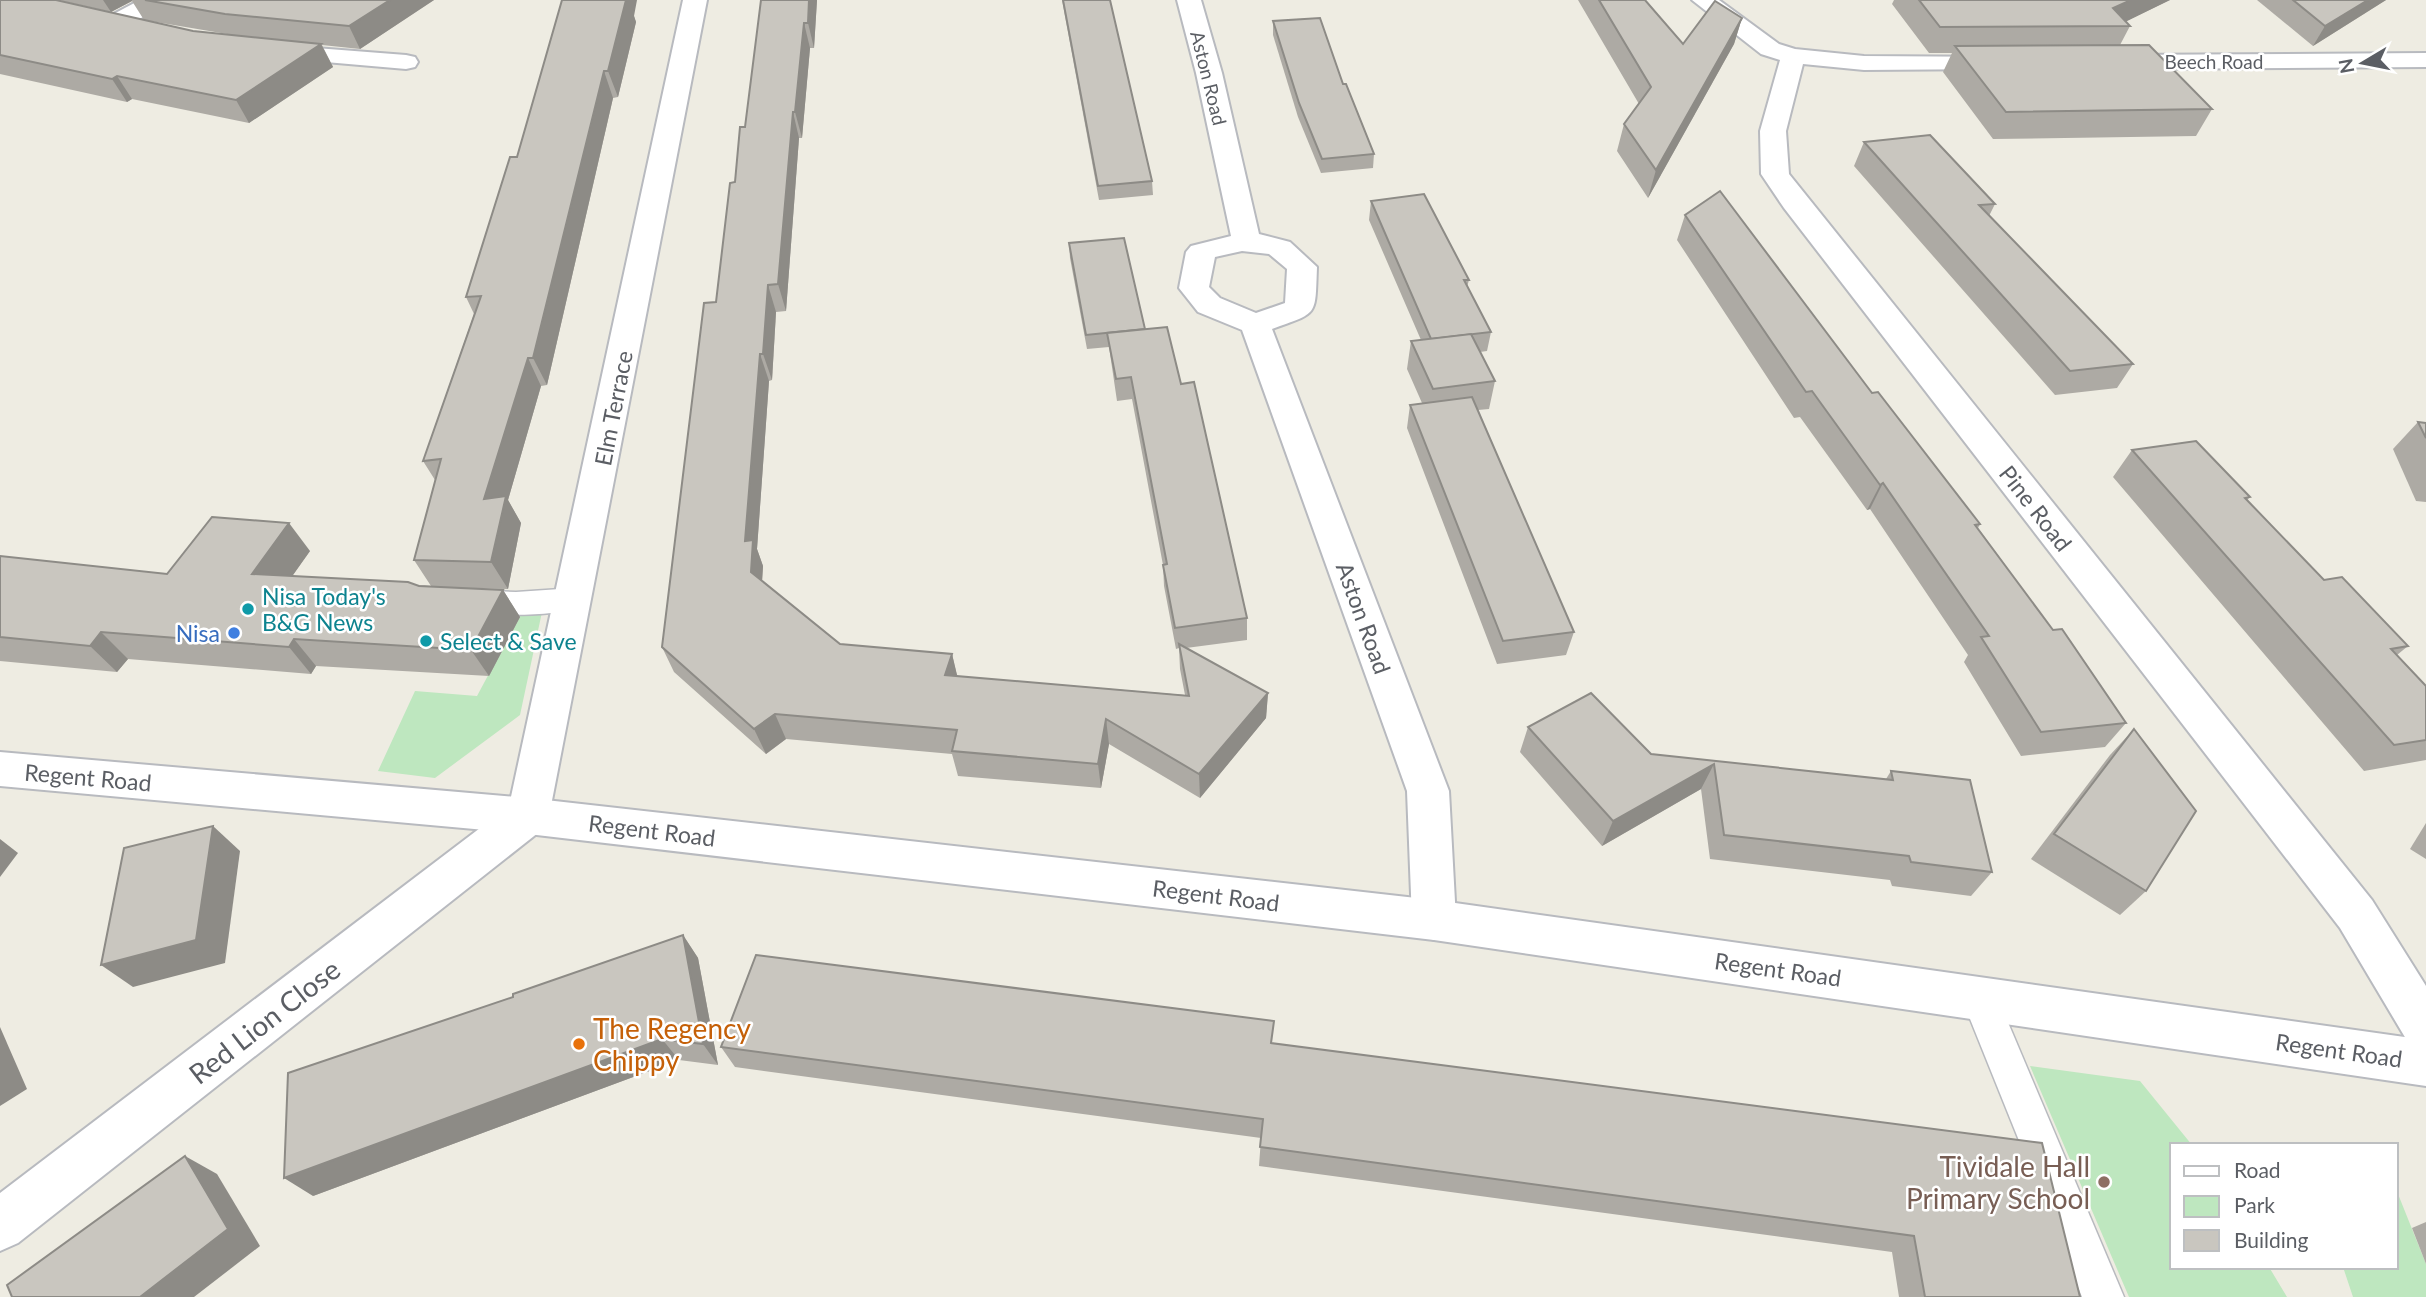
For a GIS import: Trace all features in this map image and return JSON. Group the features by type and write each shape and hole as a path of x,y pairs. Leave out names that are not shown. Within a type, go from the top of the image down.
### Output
{"street":[{"path":"114,23 158,0"},
{"name":"Elm Terrace","path":"528,816 575,599 695,0"},
{"name":"Aston Road","path":"1189,0 1209,73 1246,239"},
{"path":"1704,0 1770,49 1793,55 1864,63 2029,62"},
{"path":"89,17 154,32"},
{"path":"258,50 406,62"},
{"name":"Pine Road","path":"1793,55 1773,131 1775,174 1794,202 2356,914 2426,1028"},
{"name":"Beech Road","path":"2083,62 2426,60"},
{"path":"1246,239 1289,251 1302,267 1300,308 1255,324 1209,305 1194,288 1201,252 1246,239"},
{"name":"Aston Road","path":"1255,324 1428,791 1434,920"},
{"name":"Regent Road","path":"0,769 528,816 1434,920 2426,1063"},
{"name":"Red Lion Close","path":"0,1225 528,816"}],"lane":[{"path":"438,599 516,603 575,599"},
{"path":"1980,999 2103,1297"}],"green space":[{"path":"542,612 520,715 435,778 378,771 415,691 477,696 520,616"},
{"path":"2030,1066 2140,1081 2190,1143 2170,1143 2170,1269 2270,1269 2287,1297 2129,1297"},
{"path":"2398,1194 2426,1264 2426,1297 2353,1297 2344,1269 2398,1269"}],"building":[{"path":"0,0 56,0 193,31 321,44 236,100 117,76 112,79 0,55"},
{"path":"145,0 390,0 349,26 225,14"},
{"path":"562,0 626,0 608,71 604,71 533,358 528,358 484,499 506,496 491,562 414,560 441,459 423,461 481,296 466,297 510,157 517,157"},
{"path":"761,0 809,0 808,23 804,23 793,112 778,284 768,285 763,354 760,354 745,541 753,540 751,572 840,644 952,654 945,675 1189,696 1179,644 1268,693 1199,774 1106,719 1098,764 952,751 957,730 775,714 754,729 662,647 704,303 716,302 730,183 735,182 740,127 745,127"},
{"path":"1063,0 1110,0 1152,181 1098,186"},
{"path":"1599,0 1645,0 1683,44 1715,1 1742,18 1656,170 1624,124 1651,87"},
{"path":"1919,0 2131,0 2113,8 2130,26 1940,27"},
{"path":"2293,0 2368,0 2325,26"},
{"path":"1320,18 1343,84 1346,84 1374,154 1322,159 1299,103 1273,21"},
{"path":"2149,45 2212,109 2006,112 1955,46"},
{"path":"1930,135 1995,204 1979,205 2133,364 2070,371 1864,142"},
{"path":"1720,191 1872,393 1878,392 1980,524 1975,525 2053,630 2062,629 2126,723 2041,732 1981,637 1989,636 1883,483 1880,485 1812,391 1806,392 1685,215"},
{"path":"1424,194 1469,280 1464,280 1491,332 1431,339 1371,201"},
{"path":"1124,238 1145,329 1086,335 1069,243"},
{"path":"1167,327 1181,384 1194,382 1247,618 1175,628 1163,565 1167,564 1131,377 1116,379 1107,333"},
{"path":"1471,334 1495,381 1433,389 1411,341"},
{"path":"1472,397 1574,632 1503,641 1410,405"},
{"path":"2418,422 2426,423 2426,438"},
{"path":"2196,441 2250,497 2245,498 2324,580 2342,577 2408,646 2391,649 2426,686 2426,740 2394,745 2132,450"},
{"path":"212,517 289,523 252,574 503,590 471,650 294,639 289,647 101,632 90,646 0,637 0,556 167,574"},
{"path":"1591,693 1651,754 1893,780 1891,771 1970,780 1992,872 1911,862 1909,856 1724,835 1714,764 1613,821 1528,727"},
{"path":"2134,729 2196,811 2146,891 2054,834"},
{"path":"213,826 196,940 101,965 124,848"},
{"path":"683,935 703,1044 662,1039 284,1178 288,1073 513,997 513,994"},
{"path":"756,955 1274,1021 1271,1043 2042,1143 2080,1297 1925,1297 1914,1236 1260,1147 1263,1119 721,1047"},
{"path":"185,1156 228,1229 140,1297 12,1297 7,1285"}],"place":[{"name":"Nisa Today's B&G News","path":"248,609"},
{"name":"Nisa","path":"234,633"},
{"name":"Select & Save","path":"426,641"},
{"name":"The Regency Chippy","path":"579,1044"},
{"name":"Tividale Hall Primary School","path":"2104,1182"}]}
